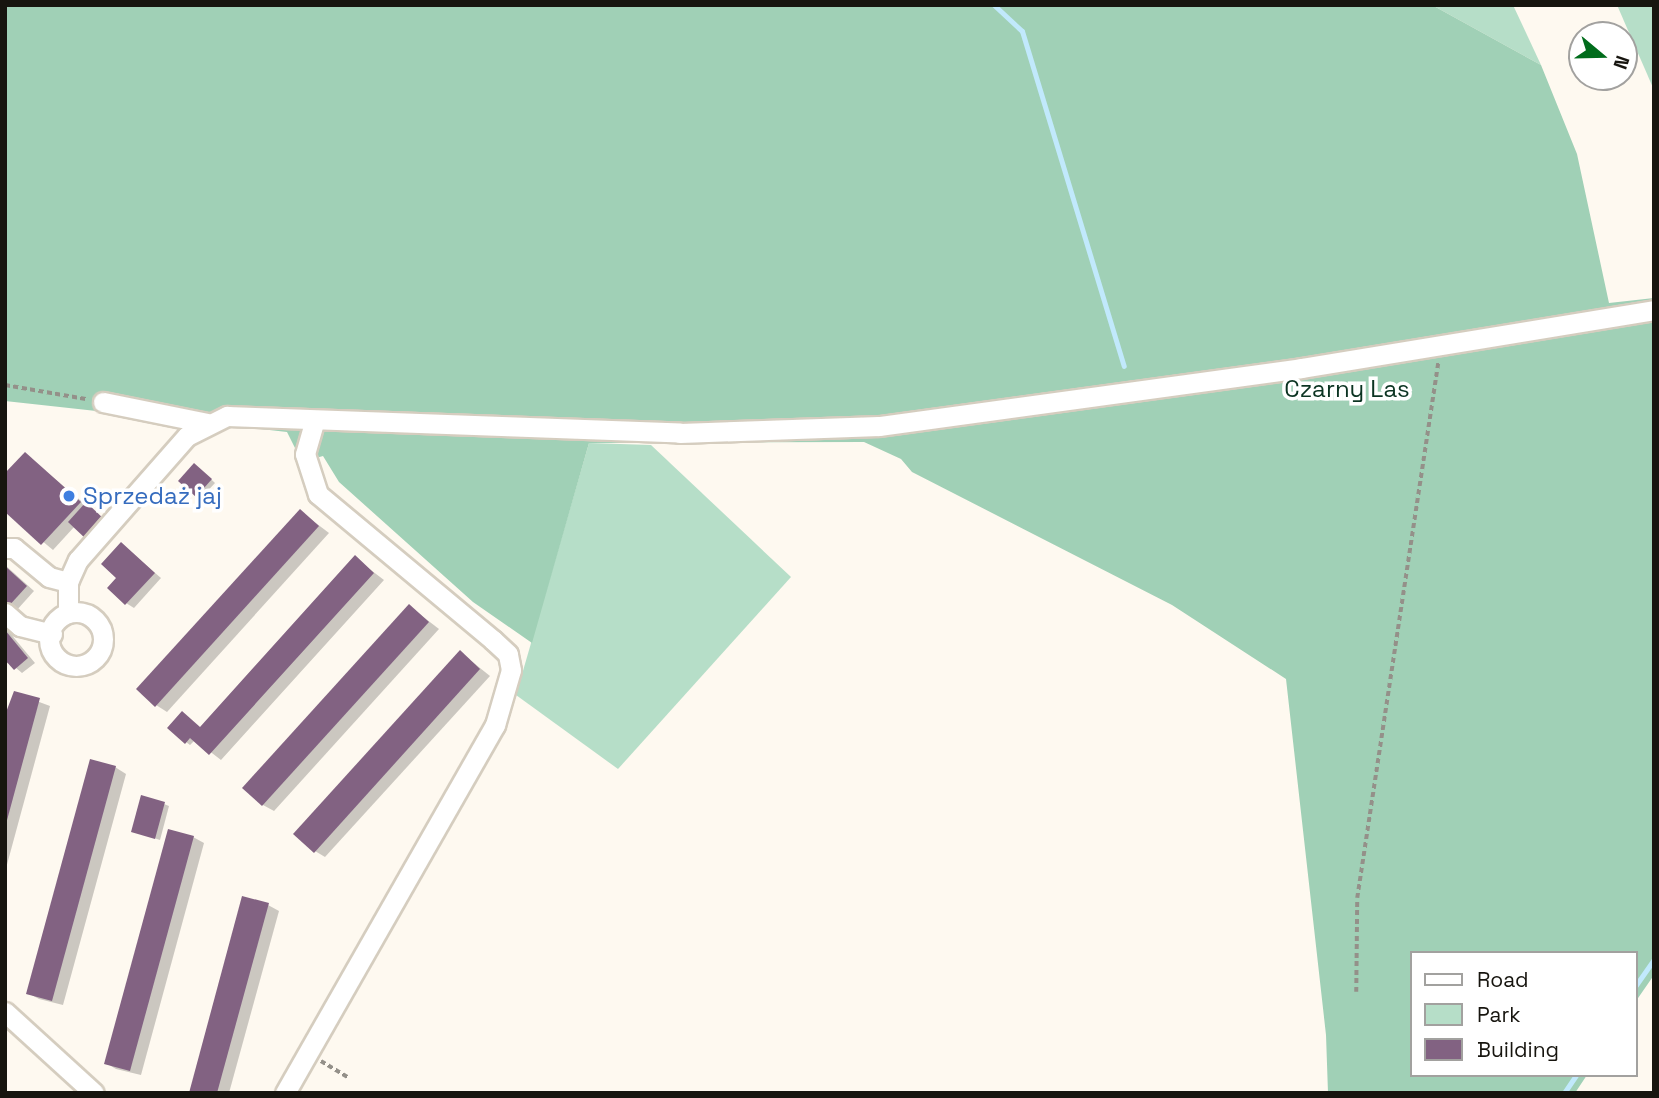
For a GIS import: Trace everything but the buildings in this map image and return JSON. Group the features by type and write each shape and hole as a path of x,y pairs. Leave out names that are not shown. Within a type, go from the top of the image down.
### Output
{"street":[{"path":"103,402 207,423 244,416 314,422 680,433 879,426 1449,343 1654,310"},
{"path":"285,1093 495,725 511,670 508,654 493,640 318,494 305,454 314,422"},
{"path":"68,613 91,613 104,629 100,648 92,659 76,667 62,665 47,649 52,634 68,613 68,582 78,560 187,436 207,423"},
{"path":"5,548 14,548 49,577 68,582"},
{"path":"5,613 20,626 52,634"},
{"path":"5,1012 94,1093"}],"path":[{"path":"1356,992 1357,898 1437,365 1449,343"},
{"path":"5,385 103,402"},
{"path":"306,1055 335,1066 348,1077"}],"green space":[{"name":"Czarny Las","path":"5,5 1432,5 1541,65 1577,154 1609,303 1654,298 1654,975 1638,998 1638,951 1410,951 1410,1077 1586,1077 1575,1093 1328,1093 1326,1035 1286,679 1172,605 912,472 901,459 864,442 589,443 532,643 473,602 339,482 323,456 302,462 287,432 5,401"},
{"path":"1432,5 1513,5 1541,65"},
{"path":"1617,5 1654,5 1654,90 1638,53 1638,21 1624,21"},
{"path":"589,443 651,445 791,577 618,769 516,695"}],"waterway":[{"path":"994,5 1022,31 1124,366"},
{"path":"1638,982 1654,959"},
{"path":"1564,1093 1575,1077"}],"place":[{"name":"Sprzedaż jaj","path":"69,496"}]}
